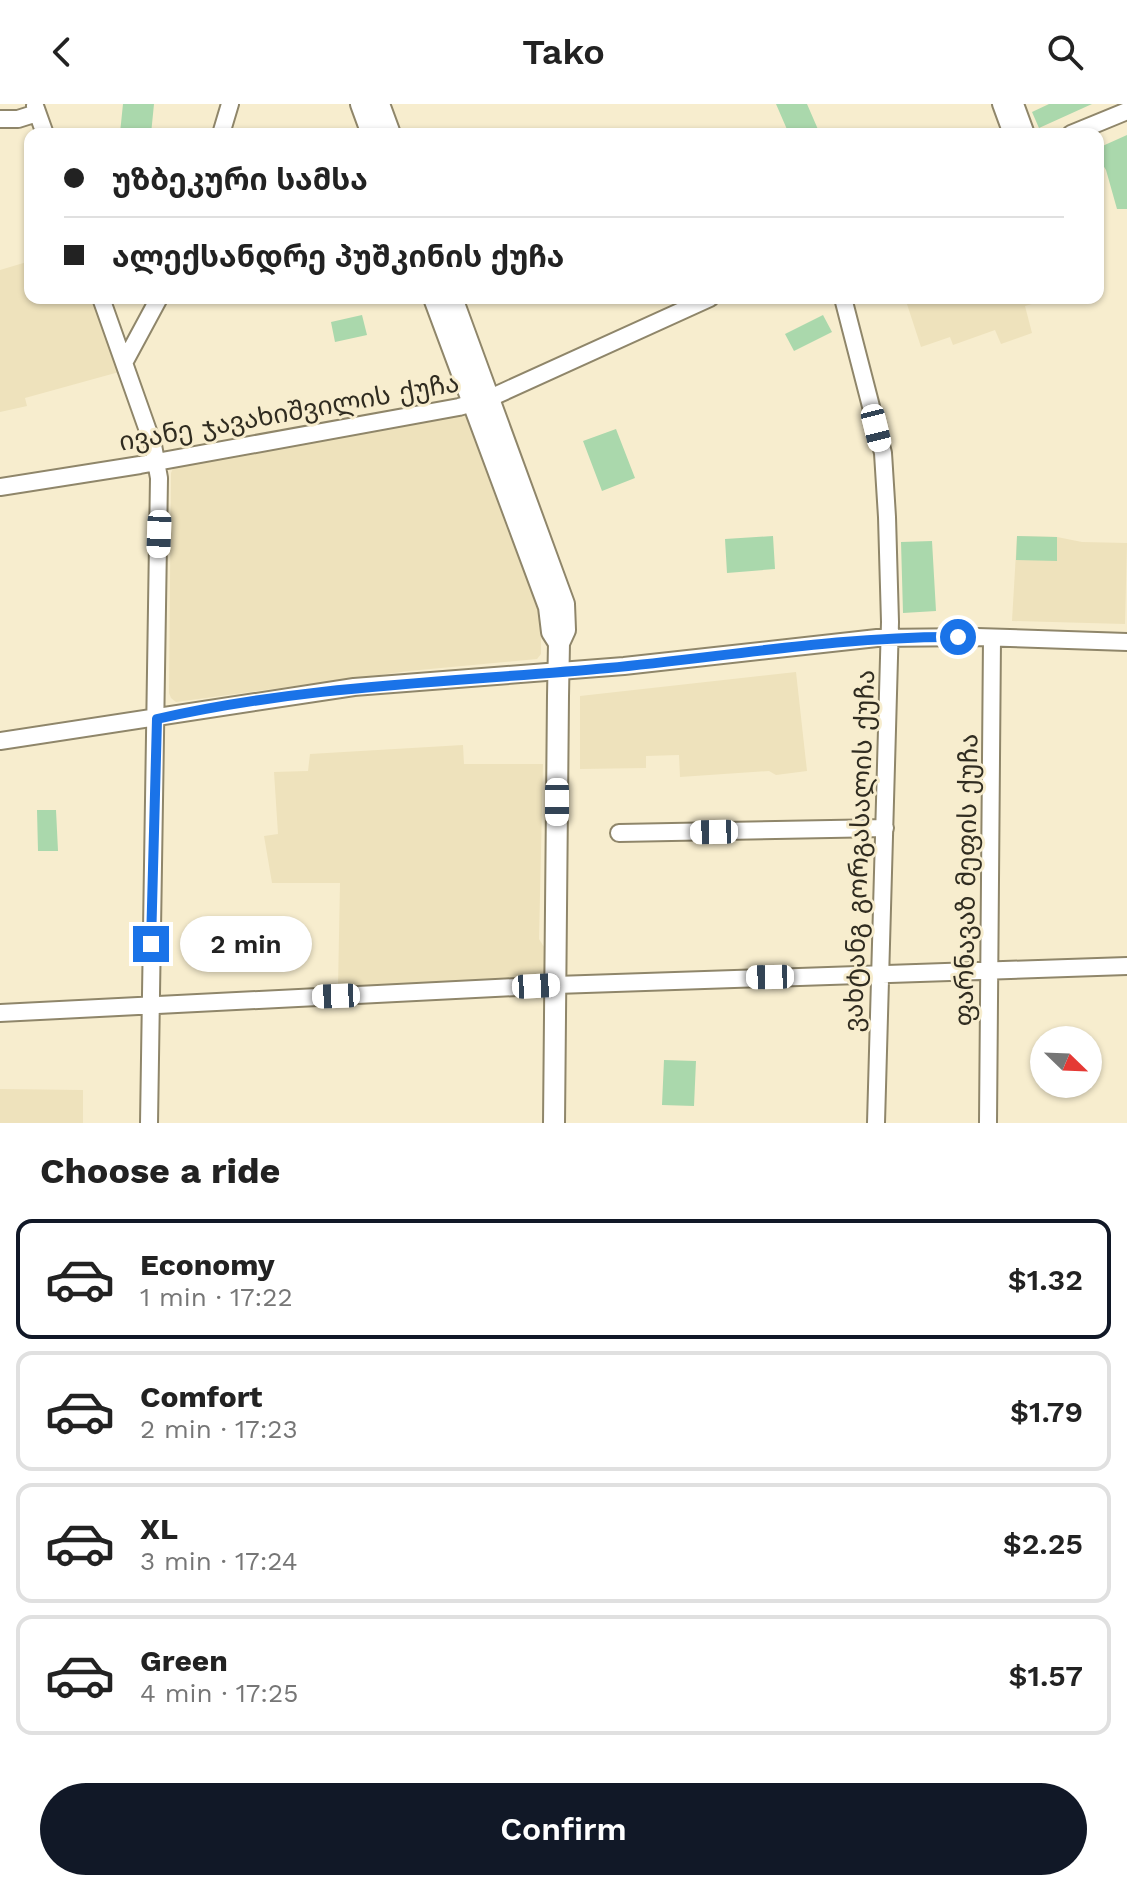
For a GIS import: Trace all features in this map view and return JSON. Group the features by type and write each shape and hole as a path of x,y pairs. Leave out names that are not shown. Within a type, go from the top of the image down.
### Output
{"main road":[{"path":"361,104 370,128"},
{"path":"379,104 388,128"},
{"path":"437,304 482,400 564,604 565,630 559,643 554,1123"},
{"path":"454,304 482,400"}],"street":[{"path":"223,128 230,104"},
{"path":"1001,104 1010,128"},
{"path":"1015,104 1024,128"},
{"path":"0,119 18,119 35,108 43,128"},
{"path":"1086,128 1127,111"},
{"path":"103,304 157,462 160,512 149,1123"},
{"path":"125,361 156,304"},
{"name":"ივანე ჯავახიშვილის ქუჩა","path":"0,487 419,416 482,400 697,304"},
{"name":"ვახტანგ გორგასალის ქუჩა","path":"845,304 883,453 887,517 889,638 876,1123"},
{"path":"0,741 354,687 559,672 889,638 1127,642"},
{"name":"ფარნავაზ მეფის ქუჩა","path":"988,1123 992,638"},
{"path":"619,833 885,828"},
{"path":"0,1013 556,985 1127,966"}],"shaded area":[{"path":"24,263 24,304 95,304 119,372 25,398 27,406 0,412 0,270"},
{"path":"907,304 1032,304 1025,306 1032,333 1001,344 995,330 953,345 950,337 921,347"},
{"path":"464,412 533,590 541,622 541,654 537,659 409,671 176,702 171,698 171,473 174,466"},
{"path":"1017,536 1127,543 1125,624 1012,621"},
{"path":"796,672 807,771 776,775 769,771 680,777 679,755 646,756 646,768 580,769 580,696"},
{"path":"463,745 464,764 543,764 539,939 546,950 545,978 338,988 340,883 272,883 264,836 278,834 274,772 308,771 310,754"},
{"path":"0,1089 83,1090 83,1123 0,1123"}],"green space":[{"path":"123,104 154,104 152,128 121,128"},
{"path":"776,104 807,104 817,128 786,128"},
{"path":"1049,104 1092,104 1039,128 1032,112"},
{"path":"1127,135 1127,209 1117,209 1104,167 1104,145"},
{"path":"362,315 367,335 335,342 331,322"},
{"path":"823,315 832,332 794,351 785,334"},
{"path":"616,429 635,478 602,491 583,441"},
{"path":"773,536 775,569 727,573 725,539"},
{"path":"1017,536 1057,537 1057,561 1016,560"},
{"path":"932,541 936,611 903,613 901,542"},
{"path":"37,810 56,810 58,851 38,851"},
{"path":"664,1060 696,1061 694,1106 662,1105"}],"route":[{"path":"151,944 157,719 354,687 684,661 877,638 958,637"}]}
